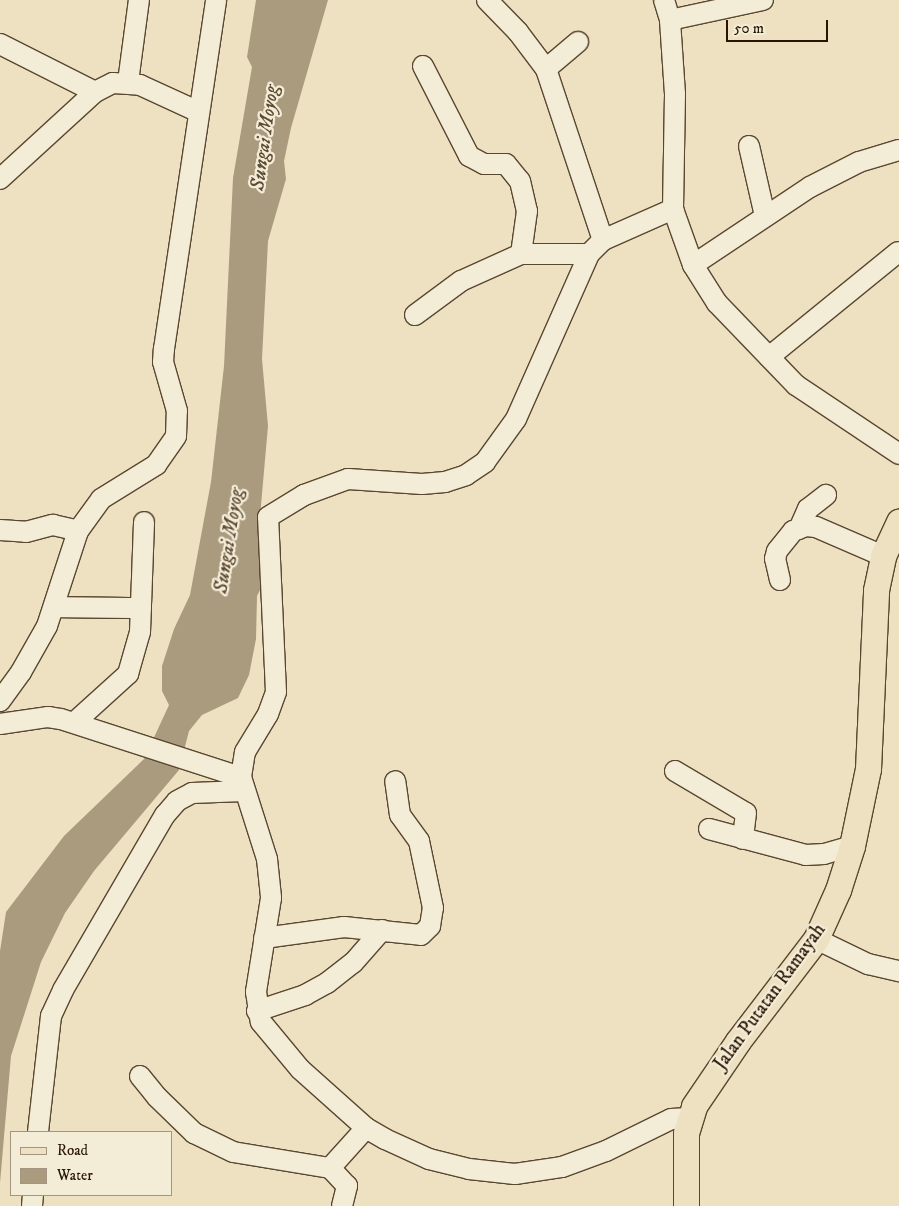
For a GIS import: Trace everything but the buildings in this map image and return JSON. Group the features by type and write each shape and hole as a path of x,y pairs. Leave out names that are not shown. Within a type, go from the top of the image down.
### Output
{"main road":[{"name":"Jalan Putatan Ramayah","path":"686,1206 684,1161 690,1118 702,1092 816,939 838,890 852,846 868,769 875,608 883,556 899,521"}],"street":[{"path":"128,82 139,0"},
{"path":"0,701 36,649 56,607 78,531 101,498 156,465 176,436 177,411 163,362 164,349 216,0"},
{"path":"487,0 518,32 546,69 596,247 516,419 485,462 466,475 437,483 348,479 304,495 268,517 276,692 268,714 245,752 242,784 267,859 271,898 256,992 257,1011 269,1035 300,1069 366,1128 429,1159 468,1168 514,1174 562,1167 606,1151 671,1119 690,1118"},
{"path":"664,0 670,20 675,94 673,209 693,265 717,303 796,385 899,454"},
{"path":"670,20 763,0"},
{"path":"546,69 578,42"},
{"path":"0,44 96,92"},
{"path":"423,66 469,156 484,164 506,164 520,181 527,211 521,254"},
{"path":"0,180 96,92 113,83 128,82 199,112"},
{"path":"749,146 765,216"},
{"path":"693,265 810,186 859,162 899,150"},
{"path":"415,315 462,281 521,254 596,247 673,209"},
{"path":"769,357 898,252"},
{"path":"780,580 775,559 777,551 782,542 799,529 808,509 826,495"},
{"path":"75,722 128,674 140,632 144,522"},
{"path":"0,530 26,532 53,525 78,531"},
{"path":"799,529 816,527 883,556"},
{"path":"56,607 141,608"},
{"path":"0,724 48,717 75,722 216,769 242,784"},
{"path":"675,771 746,813 743,839"},
{"path":"264,938 344,927 421,935 433,918 419,841 400,815 395,780"},
{"path":"38,1131 51,1016 63,990 165,815 177,801 192,793 242,784"},
{"path":"710,829 806,855 824,854 852,846"},
{"path":"257,1011 305,995 327,983 365,951 382,930"},
{"path":"816,939 868,964 899,971"},
{"path":"140,1076 157,1098 194,1133 233,1152 330,1168 347,1186 342,1206"},
{"path":"330,1168 366,1128"}],"water":[{"name":"Sungai Moyog","path":"256,0 328,0 291,128 284,161 286,179 268,241 262,359 268,426 259,528 265,580 257,596 256,639 249,675 238,698 202,715 189,731 179,770 94,871 65,913 41,962 11,1056 0,1183 0,951 6,912 64,836 144,759 169,705 162,691 162,666 174,629 190,595 211,482 224,366 233,178 252,67 247,57"}]}
